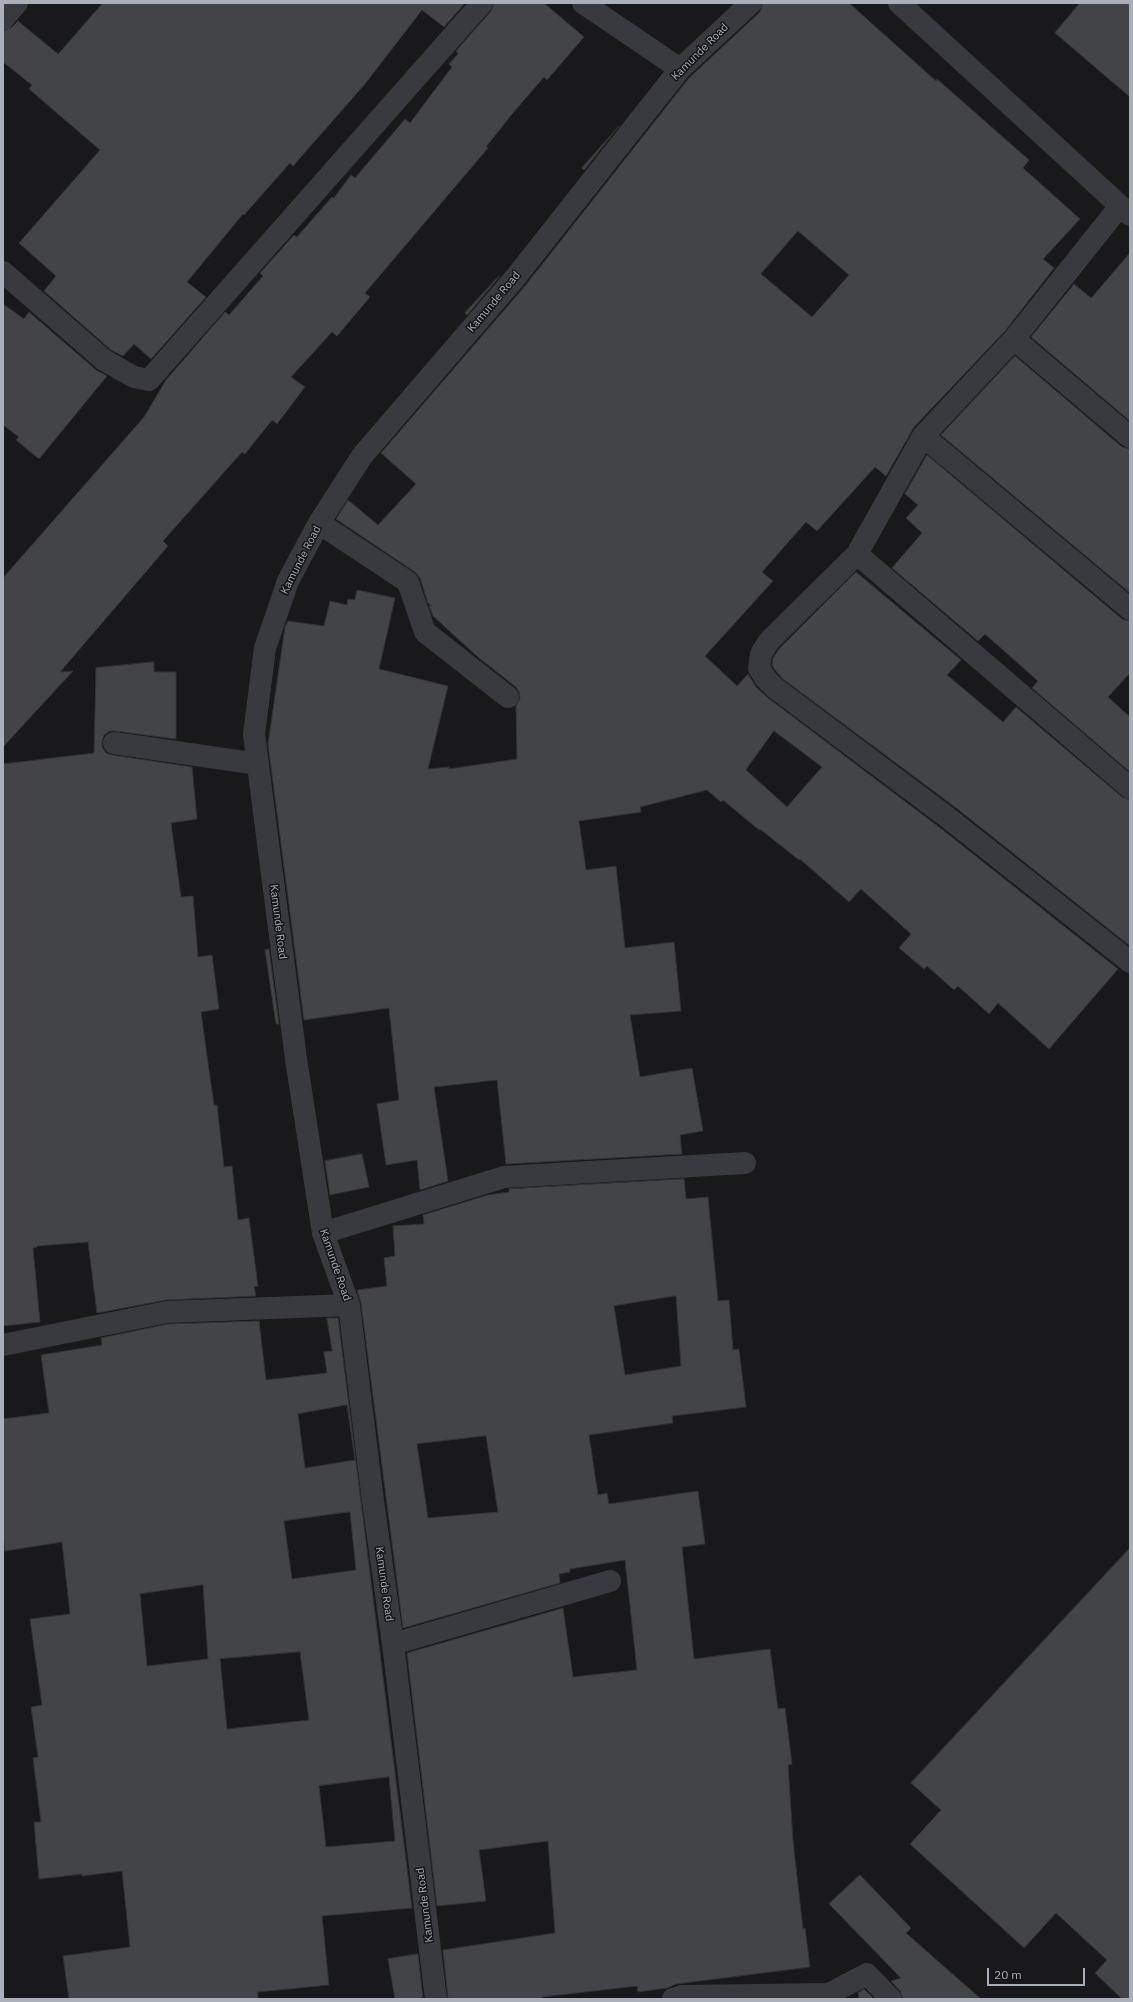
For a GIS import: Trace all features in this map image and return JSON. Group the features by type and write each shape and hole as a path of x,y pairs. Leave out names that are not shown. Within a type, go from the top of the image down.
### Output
{"street":[{"path":"3,19 17,3"},
{"path":"3,272 104,360 134,377 149,380 482,3"},
{"path":"583,3 680,69"},
{"name":"Kamunde Road","path":"436,1999 393,1644 372,1501 349,1305 323,1233 295,1052 254,734 264,648 288,581 319,523 362,456 515,278 680,69 751,3"},
{"path":"899,3 1125,210 1014,339 922,436 856,554 769,641 761,654 759,668 765,678 775,688 947,817 1130,962"},
{"path":"1014,339 1130,437"},
{"path":"922,436 1130,609"},
{"path":"319,523 408,582 425,632 508,697"},
{"path":"856,554 1130,788"},
{"path":"114,743 258,764"},
{"path":"323,1233 504,1177 745,1163"},
{"path":"3,1345 167,1312 349,1305"},
{"path":"393,1644 610,1580"},
{"path":"679,1998 829,1996 867,1974 891,1999"}],"building":[{"path":"103,3 465,3 444,27 422,10 365,84 293,166 290,163 244,215 243,214 187,282 206,297 151,359 134,344 123,356 111,350 44,291 56,276 19,243 100,150 29,89 32,85 3,62 3,31 12,27 18,21 58,54"},
{"path":"494,3 544,3 584,37 547,80 544,77 512,114 486,147 488,148 365,293 370,297 337,336 332,332 291,377 305,387 277,424 272,420 245,454 242,452 163,541 168,546 60,672 73,671 3,747 3,578 144,417 166,380 225,312 229,315 263,276 260,273 294,235 297,237 332,197 334,198 351,175 355,178 405,119 410,123 452,67 449,64 458,54 456,51 491,11"},
{"path":"763,3 849,3 936,81 937,79 1029,160 1023,168 1080,219 1043,259 1054,268 1005,331 914,427 886,476 875,467 817,531 806,522 762,572 773,581 705,656 737,686 748,674 756,687 768,698 939,827 1118,969 1049,1049 998,1003 989,1014 958,986 954,990 927,966 924,969 899,948 911,934 861,889 849,902 800,859 799,860 760,829 759,830 723,800 721,802 707,790 640,807 641,812 579,821 586,870 616,866 625,948 674,942 681,1011 630,1015 640,1077 692,1068 703,1131 680,1135 682,1154 506,1164 497,1080 434,1087 448,1181 420,1190 417,1160 386,1165 377,1104 399,1100 389,1008 304,1020 268,744 285,627 288,621 324,626 330,601 347,605 348,599 355,600 357,590 395,598 379,669 448,686 428,769 449,767 449,769 517,759 516,706 520,698 516,687 479,658 433,616 429,605 432,606 428,603 420,578 415,572 336,519 348,500 378,525 416,484 381,453 525,286 689,78 760,12","holes":["798,231 849,275 812,317 761,274","774,731 822,767 787,807 746,770"]},
{"path":"1080,3 1130,3 1130,97 1055,33"},
{"path":"619,126 584,170 582,168"},
{"path":"1130,253 1130,421 1031,337 1074,284 1091,298"},
{"path":"499,277 467,315 465,313"},
{"path":"3,304 24,319 29,312 96,370 107,376 39,459 16,440 19,437 3,425"},
{"path":"1015,356 1122,447 1130,449 1130,593 941,435"},
{"path":"927,455 1122,619 1130,621 1130,673 1108,697 1130,717 1130,772 1032,688 1038,681 985,634 978,641 892,568 922,533 906,518 918,505 905,494"},
{"path":"856,572 961,660 947,675 1003,722 1016,707 1122,797 1130,800 1130,946 955,807 783,679 775,670 772,665 773,658 779,649"},
{"path":"154,662 154,672 176,672 176,739 110,731 104,735 102,747 106,753 112,755 192,767 197,819 171,823 181,897 193,896 198,957 212,955 219,1009 201,1012 214,1105 217,1105 224,1167 232,1166 238,1220 249,1218 258,1286 254,1287 256,1296 166,1300 97,1313 88,1242 37,1246 33,1248 40,1322 3,1326 3,764 94,753 96,668"},
{"path":"269,949 279,1024 276,1024 265,950"},
{"path":"362,1154 369,1187 330,1195 325,1161"},
{"path":"684,1179 686,1199 708,1197 718,1301 729,1300 733,1350 739,1349 746,1407 672,1416 673,1423 589,1435 598,1495 607,1493 609,1504 698,1491 705,1544 682,1547 694,1659 770,1649 778,1709 785,1708 792,1764 788,1765 793,1841 803,1929 805,1928 810,1967 676,1984 667,1988 638,1992 637,1986 542,1997 542,1999 448,1999 443,1950 555,1933 548,1841 479,1850 486,1901 437,1906 407,1653 563,1608 573,1677 637,1670 625,1560 570,1569 570,1572 559,1574 560,1583 403,1628 361,1303 357,1290 387,1286 384,1258 395,1256 393,1226 424,1224 423,1215 488,1195 509,1192 509,1189","holes":["676,1296 681,1366 625,1375 614,1306","486,1436 498,1512 428,1518 417,1444"]},
{"path":"327,1318 338,1318 412,1908 322,1916 329,1985 258,1992 258,1999 69,1999 63,1956 130,1947 122,1871 39,1879 34,1822 41,1822 33,1758 38,1757 31,1707 42,1705 30,1619 70,1614 62,1542 5,1551 3,1534 3,1419 49,1413 41,1355 102,1345 101,1338 168,1324 259,1321 266,1380 327,1373 324,1352 332,1351","holes":["347,1405 355,1460 305,1468 298,1414","350,1512 356,1570 292,1579 284,1521","203,1585 208,1659 147,1666 140,1594","300,1652 309,1720 227,1729 220,1659","389,1777 395,1841 326,1847 319,1786"]},
{"path":"1130,1548 1130,1999 1122,1999 1095,1973 1107,1960 1056,1913 1024,1948 910,1844 941,1810 911,1783"},
{"path":"860,1875 911,1928 906,1933 981,1999 903,1999 900,1991 891,1981 901,1978 829,1904"},
{"path":"418,1954 423,1999 395,1999 388,1959"},
{"path":"864,1989 874,1999 859,1999 858,1993"}]}
